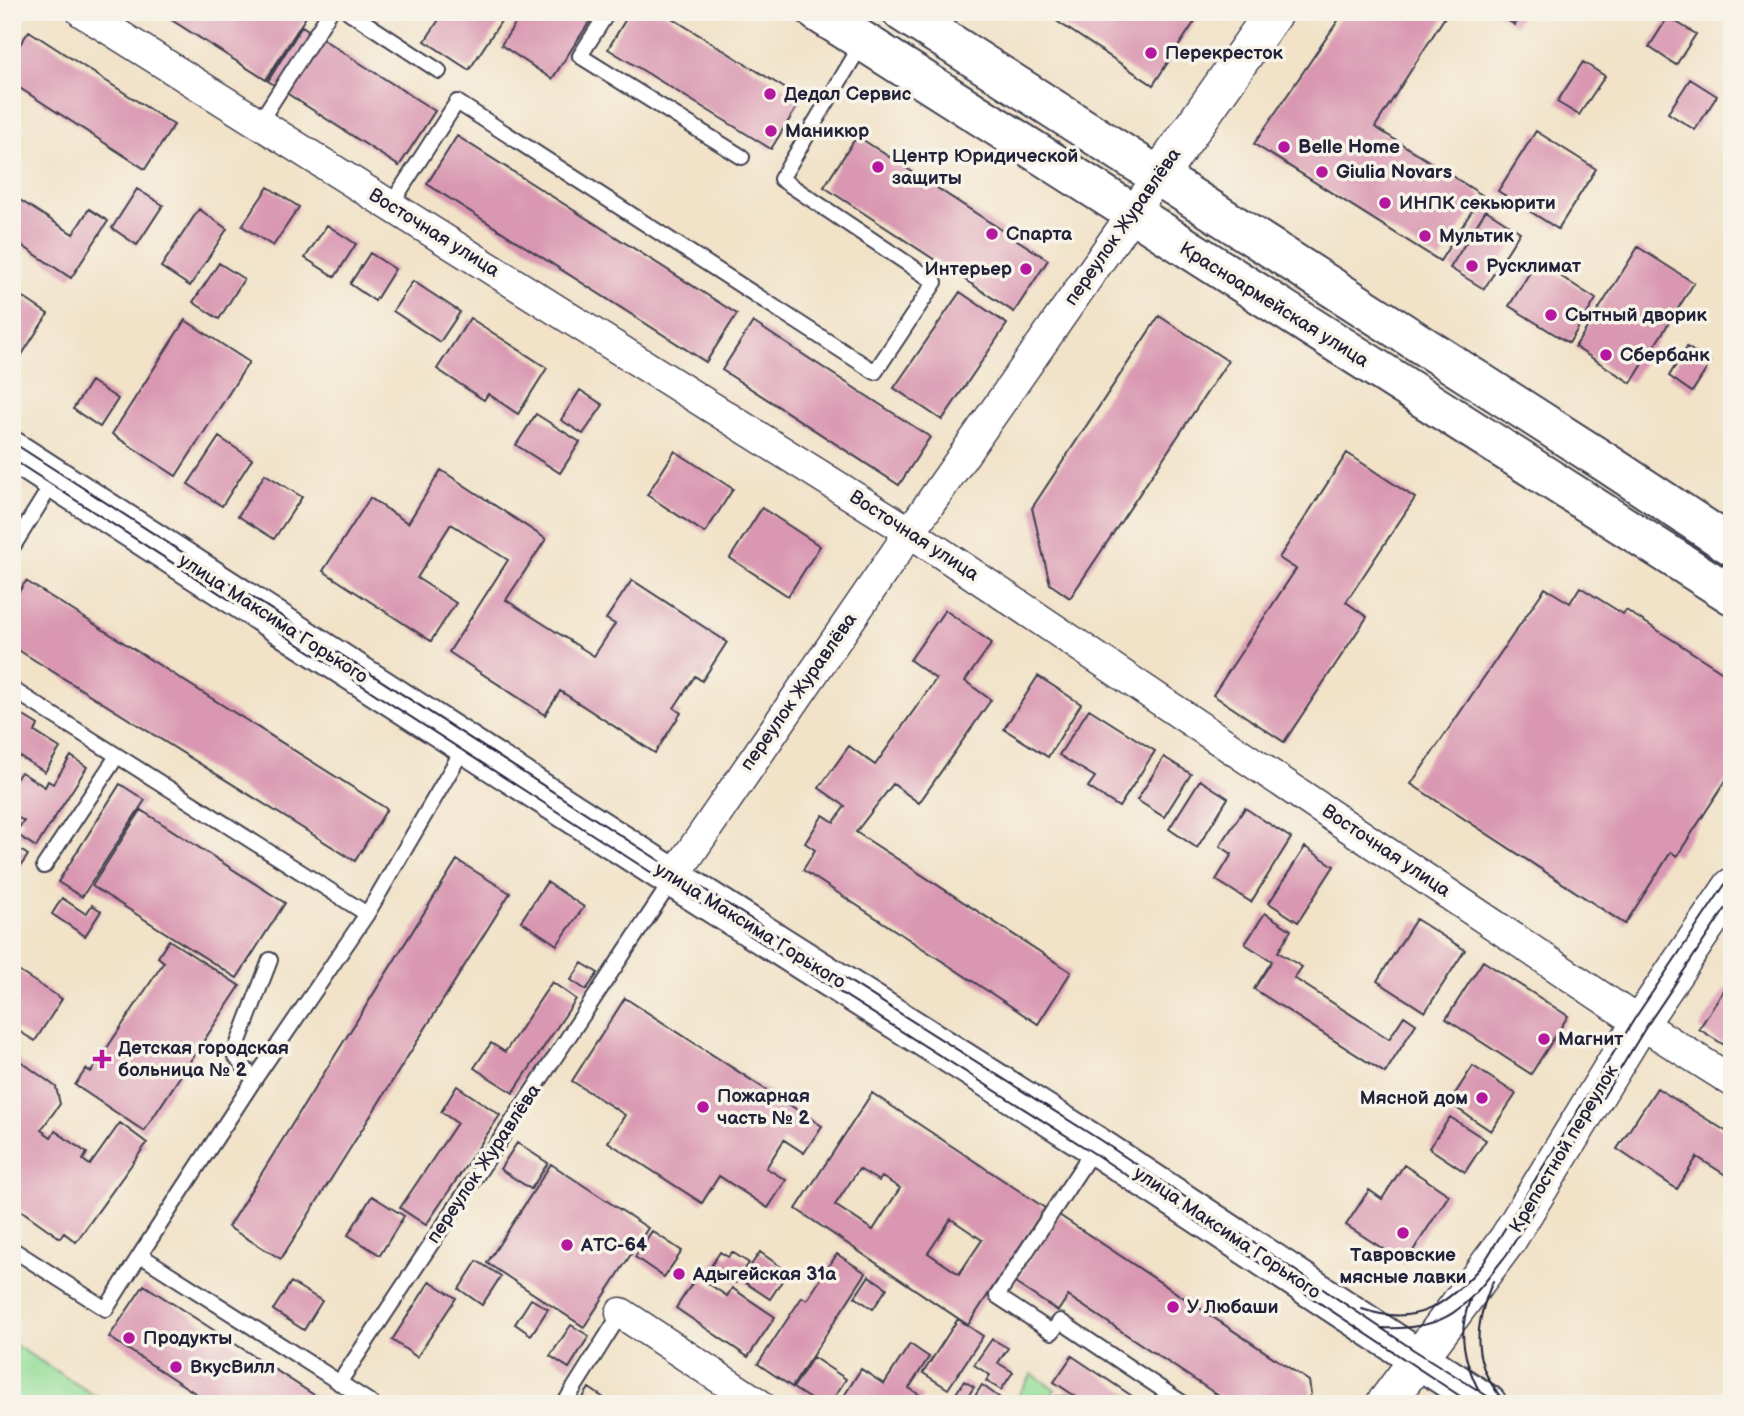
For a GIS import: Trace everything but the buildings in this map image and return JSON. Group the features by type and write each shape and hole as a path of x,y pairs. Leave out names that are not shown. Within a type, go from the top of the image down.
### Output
{"main road":[{"name":"Красноармейская улица","path":"817,12 1732,595"},
{"path":"902,12 1732,546"},
{"name":"улица Максима Горького","path":"12,451 673,878 1096,1146 1487,1404"}],"street":[{"name":"Восточная улица","path":"82,12 910,532 1640,1023 1732,1081"},
{"name":"переулок Журавлёва","path":"673,878 910,532 1274,12"},
{"name":"Крепостной переулок","path":"1385,1404 1508,1239 1640,1023 1732,887"},
{"path":"621,1314 760,1404"}],"lane":[{"path":"259,123 330,12"},
{"path":"349,12 439,71"},
{"path":"608,12 580,56 742,157"},
{"path":"390,206 457,102 876,373 935,282 781,180 863,42"},
{"path":"12,548 56,478"},
{"path":"12,689 367,914"},
{"path":"12,1249 106,1309 254,1080 367,914 467,744"},
{"path":"44,866 117,756"},
{"name":"переулок Журавлёва","path":"339,1383 673,878"},
{"path":"254,1080 234,1054 270,960"},
{"path":"1096,1146 997,1296 1052,1332 1060,1321 1184,1404"},
{"path":"140,1255 373,1404"},
{"path":"564,1404 621,1314"},
{"path":"1056,1404 1065,1404"}],"green space":[{"path":"12,1343 108,1404 12,1404"},
{"path":"1032,1374 1055,1389 1046,1404 1013,1404"}],"tram line":[{"path":"12,442 677,872 1100,1140 1414,1350 1500,1404"},
{"path":"12,459 669,884 1092,1152 1472,1404"},
{"path":"1362,1309 1399,1316 1430,1309 1457,1291 1483,1264 1635,1018 1732,874"},
{"path":"1382,1328 1406,1328 1442,1319 1456,1311 1481,1287 1507,1254 1646,1027 1732,899"},
{"path":"1493,1281 1482,1314 1479,1345 1486,1375 1507,1404"},
{"path":"1470,1300 1464,1324 1464,1346 1469,1369 1479,1391"}],"place":[{"name":"Перекресток","path":"1151,53"},
{"name":"Дедал Сервис","path":"770,94"},
{"name":"Маникюр","path":"771,131"},
{"name":"Belle Home","path":"1284,147"},
{"name":"Центр Юридической защиты","path":"878,167"},
{"name":"Giulia Novars","path":"1322,172"},
{"name":"ИНПК секьюрити","path":"1385,203"},
{"name":"Спарта","path":"992,234"},
{"name":"Мультик","path":"1425,236"},
{"name":"Русклимат","path":"1472,266"},
{"name":"Интерьер","path":"1026,269"},
{"name":"Сытный дворик","path":"1551,315"},
{"name":"Сбербанк","path":"1606,355"},
{"name":"Магнит","path":"1544,1039"},
{"name":"Детская городская больница № 2","path":"102,1059"},
{"name":"Мясной дом","path":"1482,1098"},
{"name":"Пожарная часть № 2","path":"703,1107"},
{"name":"Тавровские мясные лавки","path":"1403,1233"},
{"name":"АТС-64","path":"567,1245"},
{"name":"Адыгейская 31а","path":"679,1274"},
{"name":"У Любаши","path":"1173,1307"},
{"name":"Продукты","path":"129,1338"},
{"name":"ВкусВилл","path":"176,1367"}]}
